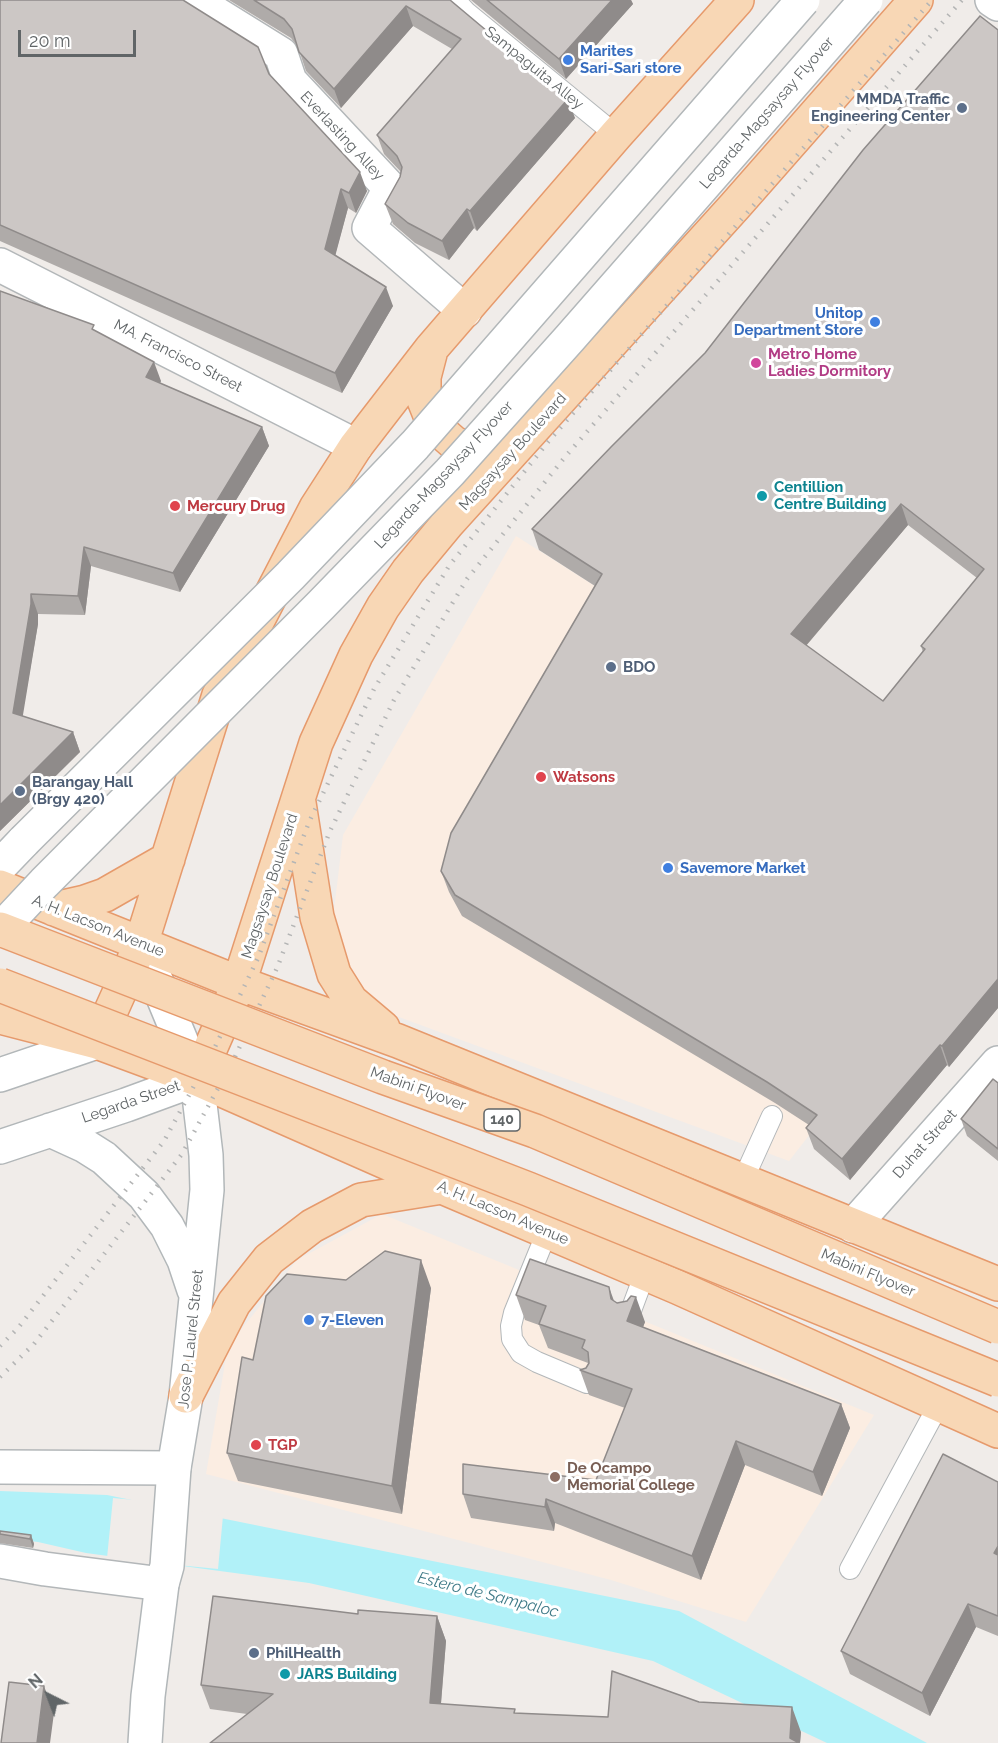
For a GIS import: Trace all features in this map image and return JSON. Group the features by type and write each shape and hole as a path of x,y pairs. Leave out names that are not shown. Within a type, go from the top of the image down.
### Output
{"main road":[{"name":"Everlasting Alley","path":"194,0 281,54 290,81 390,188 369,228 465,311"},
{"path":"0,1075 97,1042 141,944 219,695 316,507 356,446 431,349 736,0"},
{"path":"0,866 290,576 416,446 803,0"},
{"name":"Legarda-Magsaysay Flyover","path":"0,929 89,836 450,472 866,0"},
{"name":"Magsaysay Boulevard","path":"239,982 316,743 356,655 383,607 422,553 735,206 916,0"},
{"path":"992,0 998,4"},
{"name":"MA. Francisco Street","path":"0,266 356,446"},
{"path":"431,349 423,389 427,408 438,429 454,443 473,451 495,451 524,441"},
{"path":"298,795 317,917 334,974 351,1001 398,1041"},
{"path":"54,909 85,902 105,894 168,859"},
{"name":"A. H. Lacson Avenue","path":"0,887 239,982 398,1041 998,1284"},
{"name":"Mabini Flyover","path":"0,929 383,1077 535,1131 998,1328"},
{"name":"Jose P. Laurel Street","path":"141,944 197,1079 206,1155 207,1190 186,1396 174,1468 173,1504 165,1575 148,1696 145,1743"},
{"name":"Legarda Street","path":"0,1147 197,1079 239,982"},
{"path":"0,986 528,1189 998,1380"},
{"name":"A. H. Lacson Avenue","path":"0,1017 97,1042 197,1079 645,1273 998,1431"},
{"name":"Duhat Street","path":"853,1226 998,1063"},
{"path":"50,1130 85,1146 104,1158 144,1195 167,1226 184,1260 196,1296"},
{"path":"186,1396 234,1303 269,1259 312,1226 361,1200 442,1187"},
{"path":"0,1467 174,1468"},
{"path":"0,1561 45,1569 165,1575"}],"lane":[{"name":"Sampaguita Alley","path":"455,0 466,12 616,135"},
{"path":"743,1180 772,1116"},
{"path":"547,1232 514,1313 511,1326 512,1339 521,1353 587,1383"},
{"path":"629,1316 645,1273"},
{"path":"850,1569 939,1404"}],"shaded area":[{"name":"Savemore Market","path":"516,536 765,694 814,1129 789,1161 361,1003 332,927 343,835"},
{"path":"382,1214 874,1415 746,1622 611,1580 206,1474 228,1346 297,1260"}],"water":[{"name":"Estero de Sampaloc","path":"0,1491 107,1495 679,1611 927,1743 827,1743 653,1661 309,1583 86,1553 38,1542 0,1537"}],"pier":[{"path":"113,1498 157,1502 223,1516 218,1569 107,1558"}],"building":[{"path":"0,0 183,0 258,47 269,74 360,172 349,193 341,189 325,249 386,287 335,373 0,225"},
{"path":"254,0 450,0 568,99 470,211 467,209 442,241 408,223 385,204 400,177 402,167 397,156 377,135 461,39 406,6 334,89 299,52 292,29 284,19"},
{"path":"487,0 612,0 559,59"},
{"path":"980,16 998,30 998,979 842,1159 806,1128 817,1115 767,1082 455,895 441,871 451,833 602,574 532,529 705,353 863,150","holes":["901,504 984,569 921,646 925,649 883,701 791,634"]},
{"path":"0,291 94,325 92,329 154,362 146,377 262,427 173,573 84,547 78,596 31,594 13,713 73,732 0,805"},
{"path":"993,1079 998,1083 998,1149 961,1119"},
{"path":"385,1251 421,1260 392,1486 227,1453 242,1357 253,1360 266,1296 287,1274 346,1280"},
{"path":"530,1259 609,1287 611,1299 617,1303 627,1301 631,1296 636,1297 627,1321 841,1404 813,1472 736,1441 692,1556 546,1499 545,1507 463,1494 463,1464 596,1480 632,1389 580,1370 586,1368 589,1363 588,1352 582,1348 585,1340 539,1324 546,1306 516,1295"},
{"path":"943,1454 998,1482 998,1546 994,1553 998,1555 998,1616 968,1604 922,1693 841,1651"},
{"path":"0,1531 31,1535 30,1539 0,1534"},
{"path":"213,1596 358,1614 358,1610 437,1616 430,1703 515,1709 514,1713 608,1717 612,1671 699,1702 792,1707 790,1738 799,1743 210,1743 273,1694 201,1685"},
{"path":"9,1682 44,1686 37,1743 1,1743"}],"railway":[{"path":"0,1346 18,1328 164,1141 213,1051 258,958 309,822 374,689 449,566 548,442 932,0"},
{"path":"0,1377 34,1344 182,1154 233,1061 277,968 330,831 394,700 467,579 565,457 962,0"}],"place":[{"name":"Marites Sari-Sari store","path":"568,60"},
{"name":"MMDA Traffic Engineering Center","path":"962,108"},
{"name":"Unitop Department Store","path":"875,322"},
{"name":"Metro Home Ladies Dormitory","path":"756,363"},
{"name":"Centillion Centre Building","path":"762,496"},
{"name":"Mercury Drug","path":"175,506"},
{"name":"BDO","path":"611,667"},
{"name":"Watsons","path":"541,777"},
{"name":"Barangay Hall (Brgy 420)","path":"20,791"},
{"name":"Savemore Market","path":"668,868"},
{"name":"7-Eleven","path":"309,1320"},
{"name":"TGP","path":"256,1445"},
{"name":"De Ocampo Memorial College","path":"555,1477"},
{"name":"PhilHealth","path":"254,1653"},
{"name":"JARS Building","path":"285,1674"}]}
